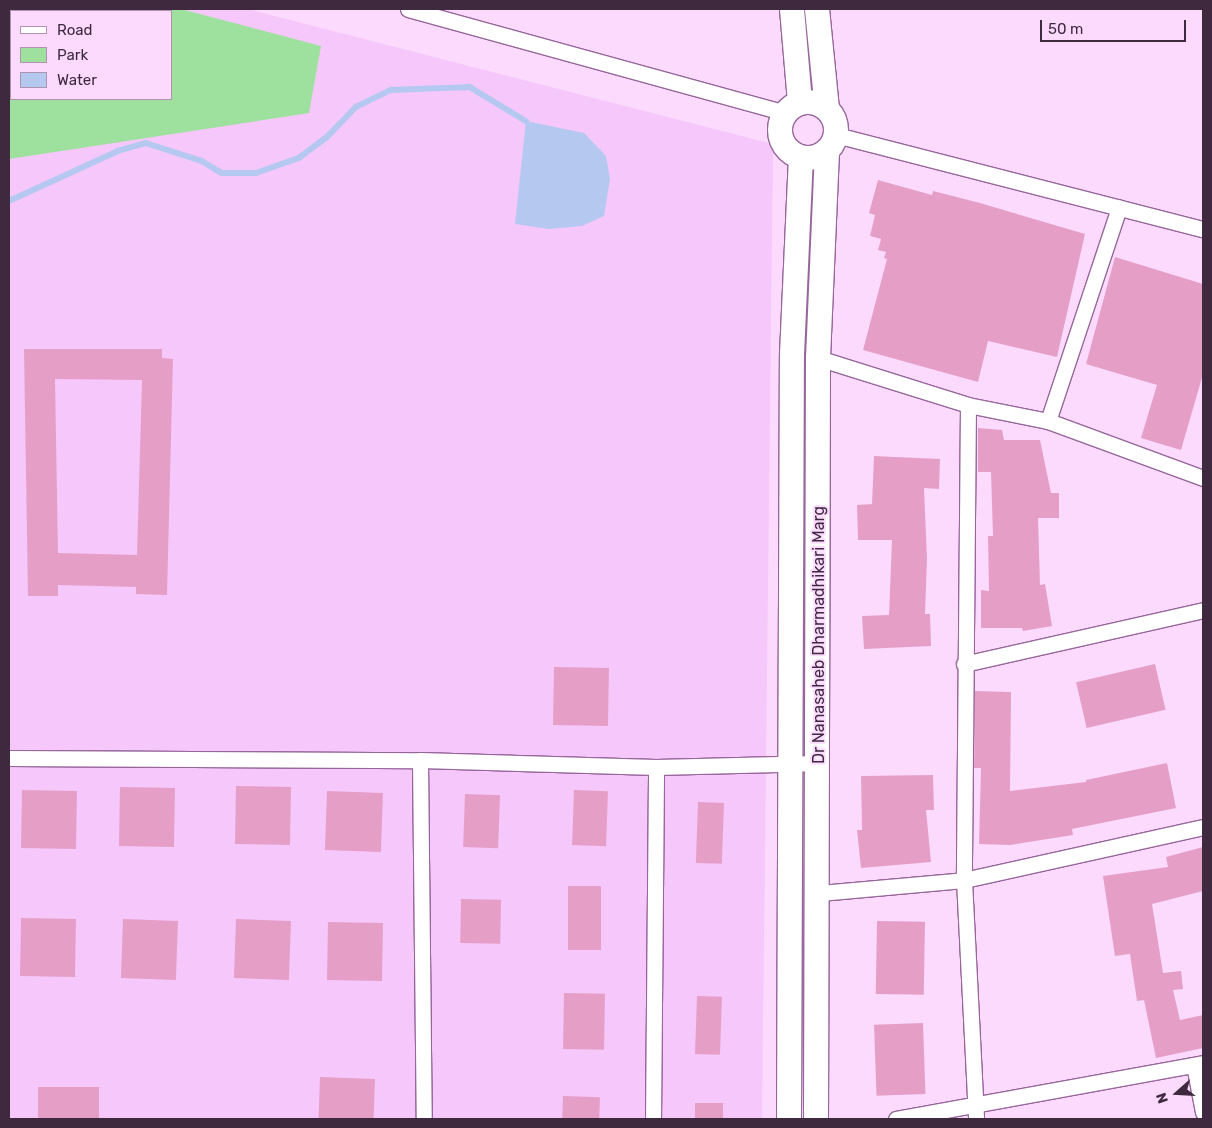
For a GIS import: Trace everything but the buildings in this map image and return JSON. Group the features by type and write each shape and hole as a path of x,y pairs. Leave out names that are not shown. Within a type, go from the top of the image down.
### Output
{"main road":[{"path":"792,9 793,108"},
{"path":"818,9 827,110"},
{"path":"819,104 833,117 832,143 819,157 801,158 792,154 781,140 781,121 793,108 819,104"},
{"name":"Dr Nanasaheb Dharmadhikari Marg","path":"816,1119 819,763 818,358 832,143"},
{"name":"Dr Nanasaheb Dharmadhikari Marg","path":"789,1119 792,764 792,354 801,158"}],"street":[{"path":"408,9 793,108"},
{"path":"832,143 1120,208 1203,229"},
{"path":"1048,421 1120,208"},
{"path":"818,358 968,405 1048,421 1203,478"},
{"path":"968,405 964,664 964,880 975,1112"},
{"path":"964,664 1203,610"},
{"path":"9,758 420,760 656,767 819,763"},
{"path":"420,760 424,1119"},
{"path":"653,1119 656,767"},
{"path":"818,893 964,880 1203,827"},
{"path":"896,1119 975,1112 1199,1064 1203,1112"}],"shaded area":[{"path":"9,9 247,9 773,144 762,1119 9,1119"}],"green space":[{"path":"9,9 181,9 321,46 309,113 9,159"}],"water":[{"path":"526,121 584,133 606,156 610,179 604,216 582,226 549,229 515,224"}],"waterway":[{"path":"9,201 118,151 146,143 202,161 222,173 256,173 299,158 328,136 356,107 391,90 470,87 526,121"}]}
